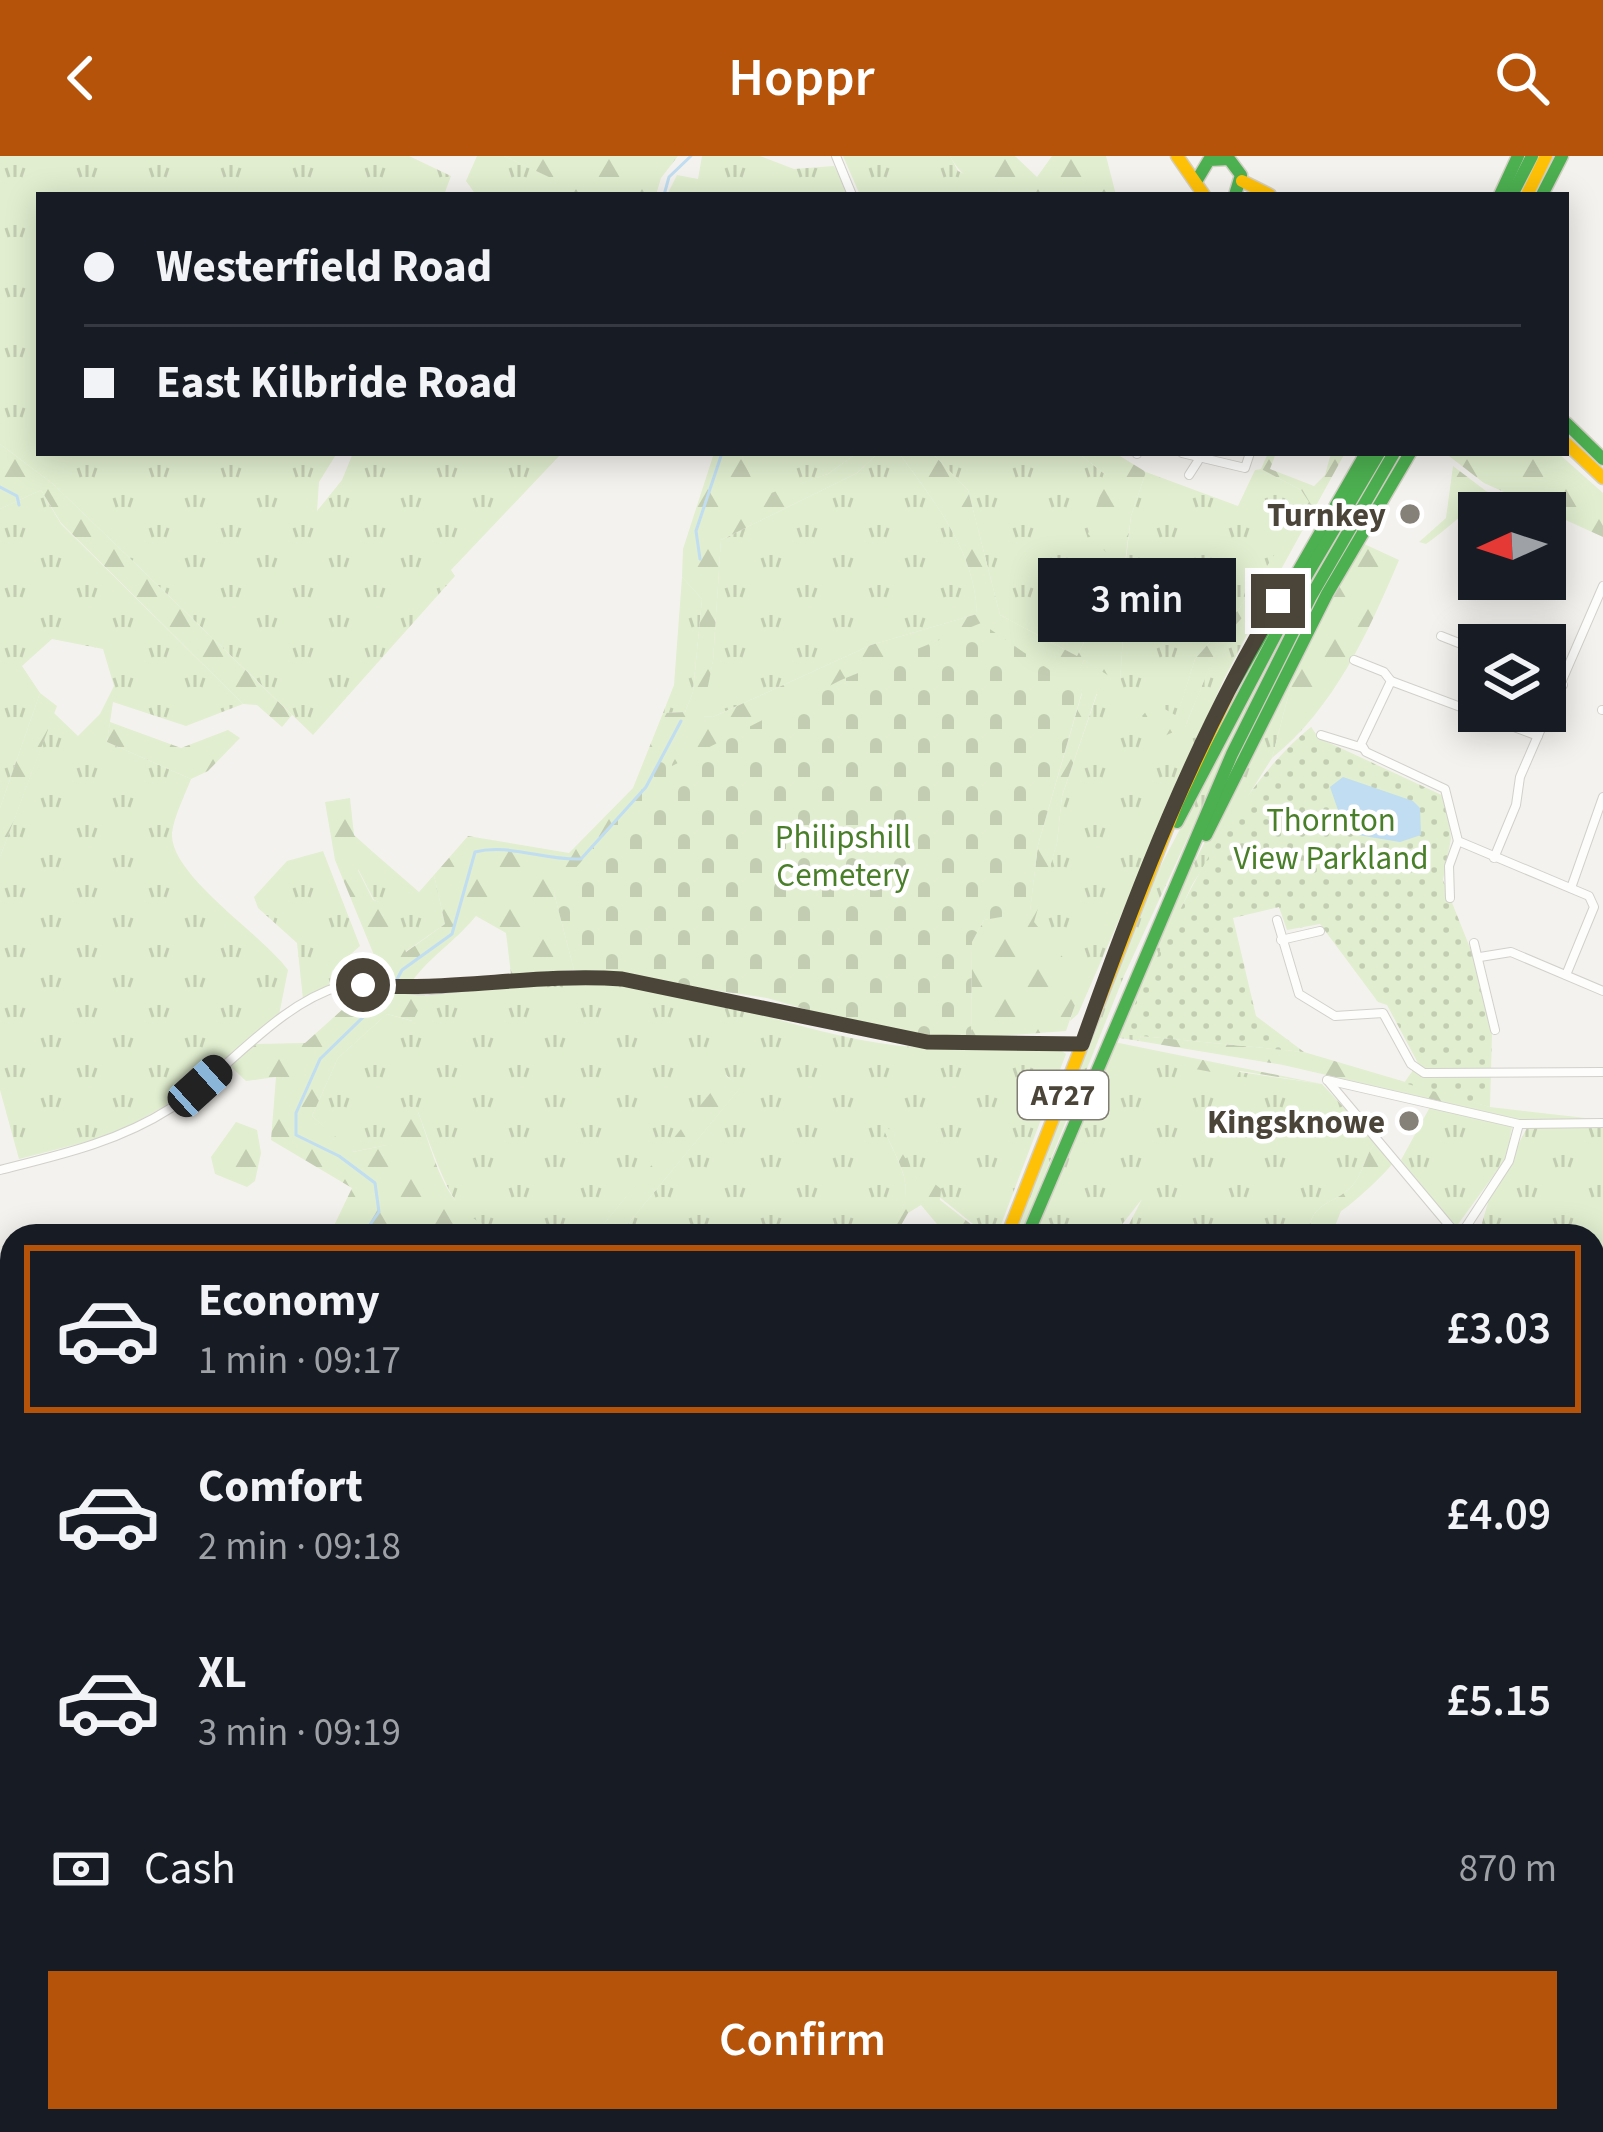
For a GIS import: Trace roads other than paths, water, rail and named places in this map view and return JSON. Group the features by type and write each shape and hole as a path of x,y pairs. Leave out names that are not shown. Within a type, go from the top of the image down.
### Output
{"main road":[{"path":"1177,156 1203,192"},
{"path":"1195,156 1229,159 1239,188"},
{"path":"1501,192 1519,156"},
{"path":"1514,192 1532,156"},
{"path":"1528,192 1546,156"},
{"path":"1544,192 1562,156"},
{"path":"1197,180 1210,160"},
{"path":"1569,426 1603,459"},
{"path":"1569,446 1603,478"},
{"path":"1155,862 1250,647 1364,456"},
{"name":"A727","path":"1033,1224 1282,621 1377,456"},
{"name":"A727","path":"1012,1224 1155,862 1392,456"},
{"path":"1167,905 1327,594 1408,456"}],"street":[{"path":"836,156 851,192"},
{"path":"1188,456 1243,470 1249,456"},
{"path":"1190,476 1198,461"},
{"path":"1566,677 1603,586"},
{"path":"1592,612 1603,616"},
{"path":"1441,636 1458,643"},
{"path":"1354,660 1384,672 1391,681 1538,736"},
{"path":"1363,748 1374,710 1391,681"},
{"path":"1494,858 1540,732"},
{"path":"1321,735 1363,748 1445,789 1458,842 1449,866 1450,898"},
{"path":"1571,888 1603,797"},
{"path":"1458,842 1599,904 1566,975"},
{"path":"1277,920 1293,984 1308,1003 1346,1018 1383,1013 1411,1064 1424,1073 1603,1072"},
{"path":"1281,940 1320,931"},
{"path":"1474,943 1495,1030"},
{"path":"1480,957 1510,952 1603,991"},
{"path":"0,1170 104,1143 142,1125 200,1086 254,1038 341,986 407,988 575,976 622,979 927,1042 1082,1044"},
{"path":"1449,1224 1327,1080 1520,1124 1603,1123"},
{"path":"1467,1224 1508,1161 1520,1124"}],"water":[{"path":"1343,777 1413,801 1420,808 1421,835 1400,842 1346,833 1330,787"}],"waterway":[{"path":"665,192 669,177 691,156"},
{"path":"700,559 696,531 721,456"},
{"path":"0,487 17,496 19,505"},
{"path":"395,983 402,970 452,934 475,852 501,850 581,859 646,787 681,721"},
{"path":"370,1224 379,1212 375,1183 339,1156 296,1135 296,1113 320,1059 390,991"}],"place":[{"name":"Turnkey","path":"1410,514"},
{"name":"Kingsknowe","path":"1409,1121"}],"park label":[{"name":"Thornton View Parkland","path":"1331,838"},
{"name":"Philipshill Cemetery","path":"843,855"}]}
